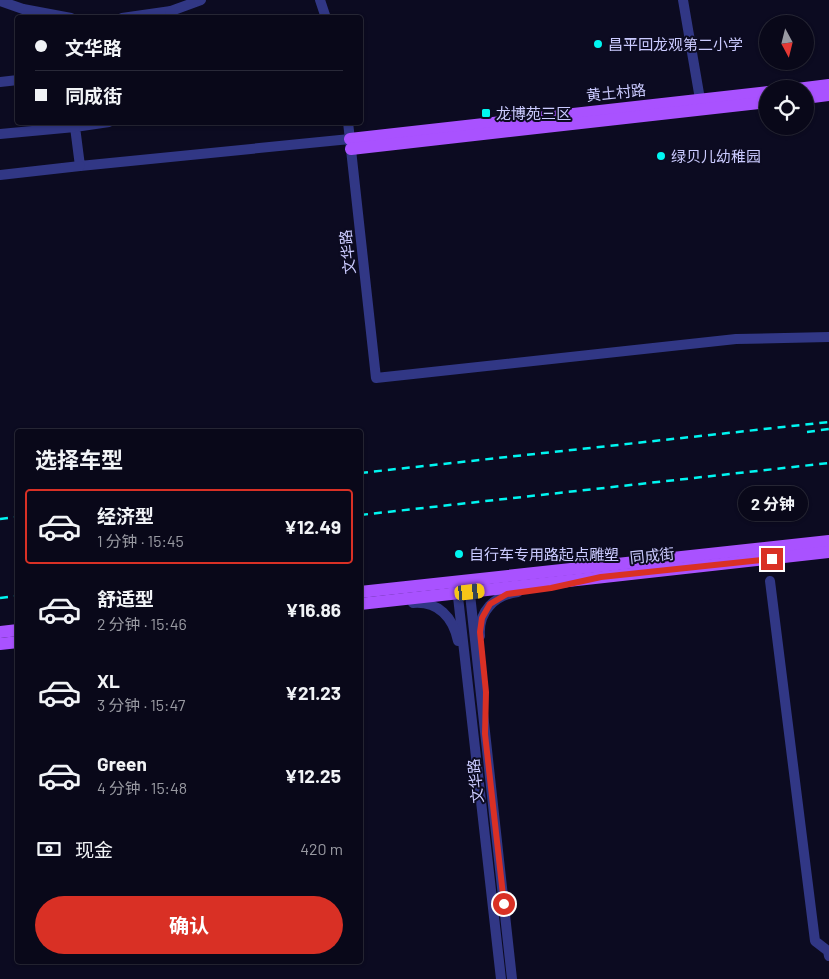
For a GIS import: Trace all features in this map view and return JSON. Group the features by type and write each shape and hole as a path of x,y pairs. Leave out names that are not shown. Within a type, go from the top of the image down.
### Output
{"main road":[{"path":"814,87 829,85"},
{"name":"黄土村路","path":"701,105 759,94"},
{"path":"814,97 829,95"},
{"name":"黄土村路","path":"350,144 701,105 759,102"},
{"name":"同成街","path":"363,604 463,587 829,541"},
{"name":"同成街","path":"363,592 601,577 829,552"},
{"path":"0,632 15,630"},
{"path":"0,644 15,642"}],"street":[{"path":"170,14 201,0"},
{"path":"320,0 325,15"},
{"path":"683,0 701,105"},
{"path":"0,1 23,9 55,15"},
{"path":"0,82 15,80"},
{"path":"0,134 75,125 80,166"},
{"name":"文华路","path":"348,125 376,378 736,339 829,338"},
{"path":"0,175 80,166 350,144"},
{"path":"485,734 486,692 480,632 482,618 490,604 507,594 551,588 601,577"},
{"path":"770,581 815,942 828,951 829,956"},
{"name":"文华路","path":"463,587 469,693 501,979"},
{"name":"文华路","path":"463,587 485,734 512,979"},
{"path":"363,608 419,602 431,604 442,610 455,629 469,693"}],"railway":[{"path":"363,473 829,422"},
{"path":"807,432 829,429"},
{"path":"363,515 829,463"},
{"path":"0,519 15,517"},
{"path":"0,598 15,596"}],"place":[{"name":"昌平回龙观第二小学","path":"598,44"},
{"name":"龙博苑三区","path":"486,113"},
{"name":"绿贝儿幼稚园","path":"661,156"},
{"name":"自行车专用路起点雕塑","path":"459,554"}],"route":[{"path":"504,904 485,734 486,692 480,632 480,623 490,604 497,598 507,594 544,590 601,577 772,559"}]}
